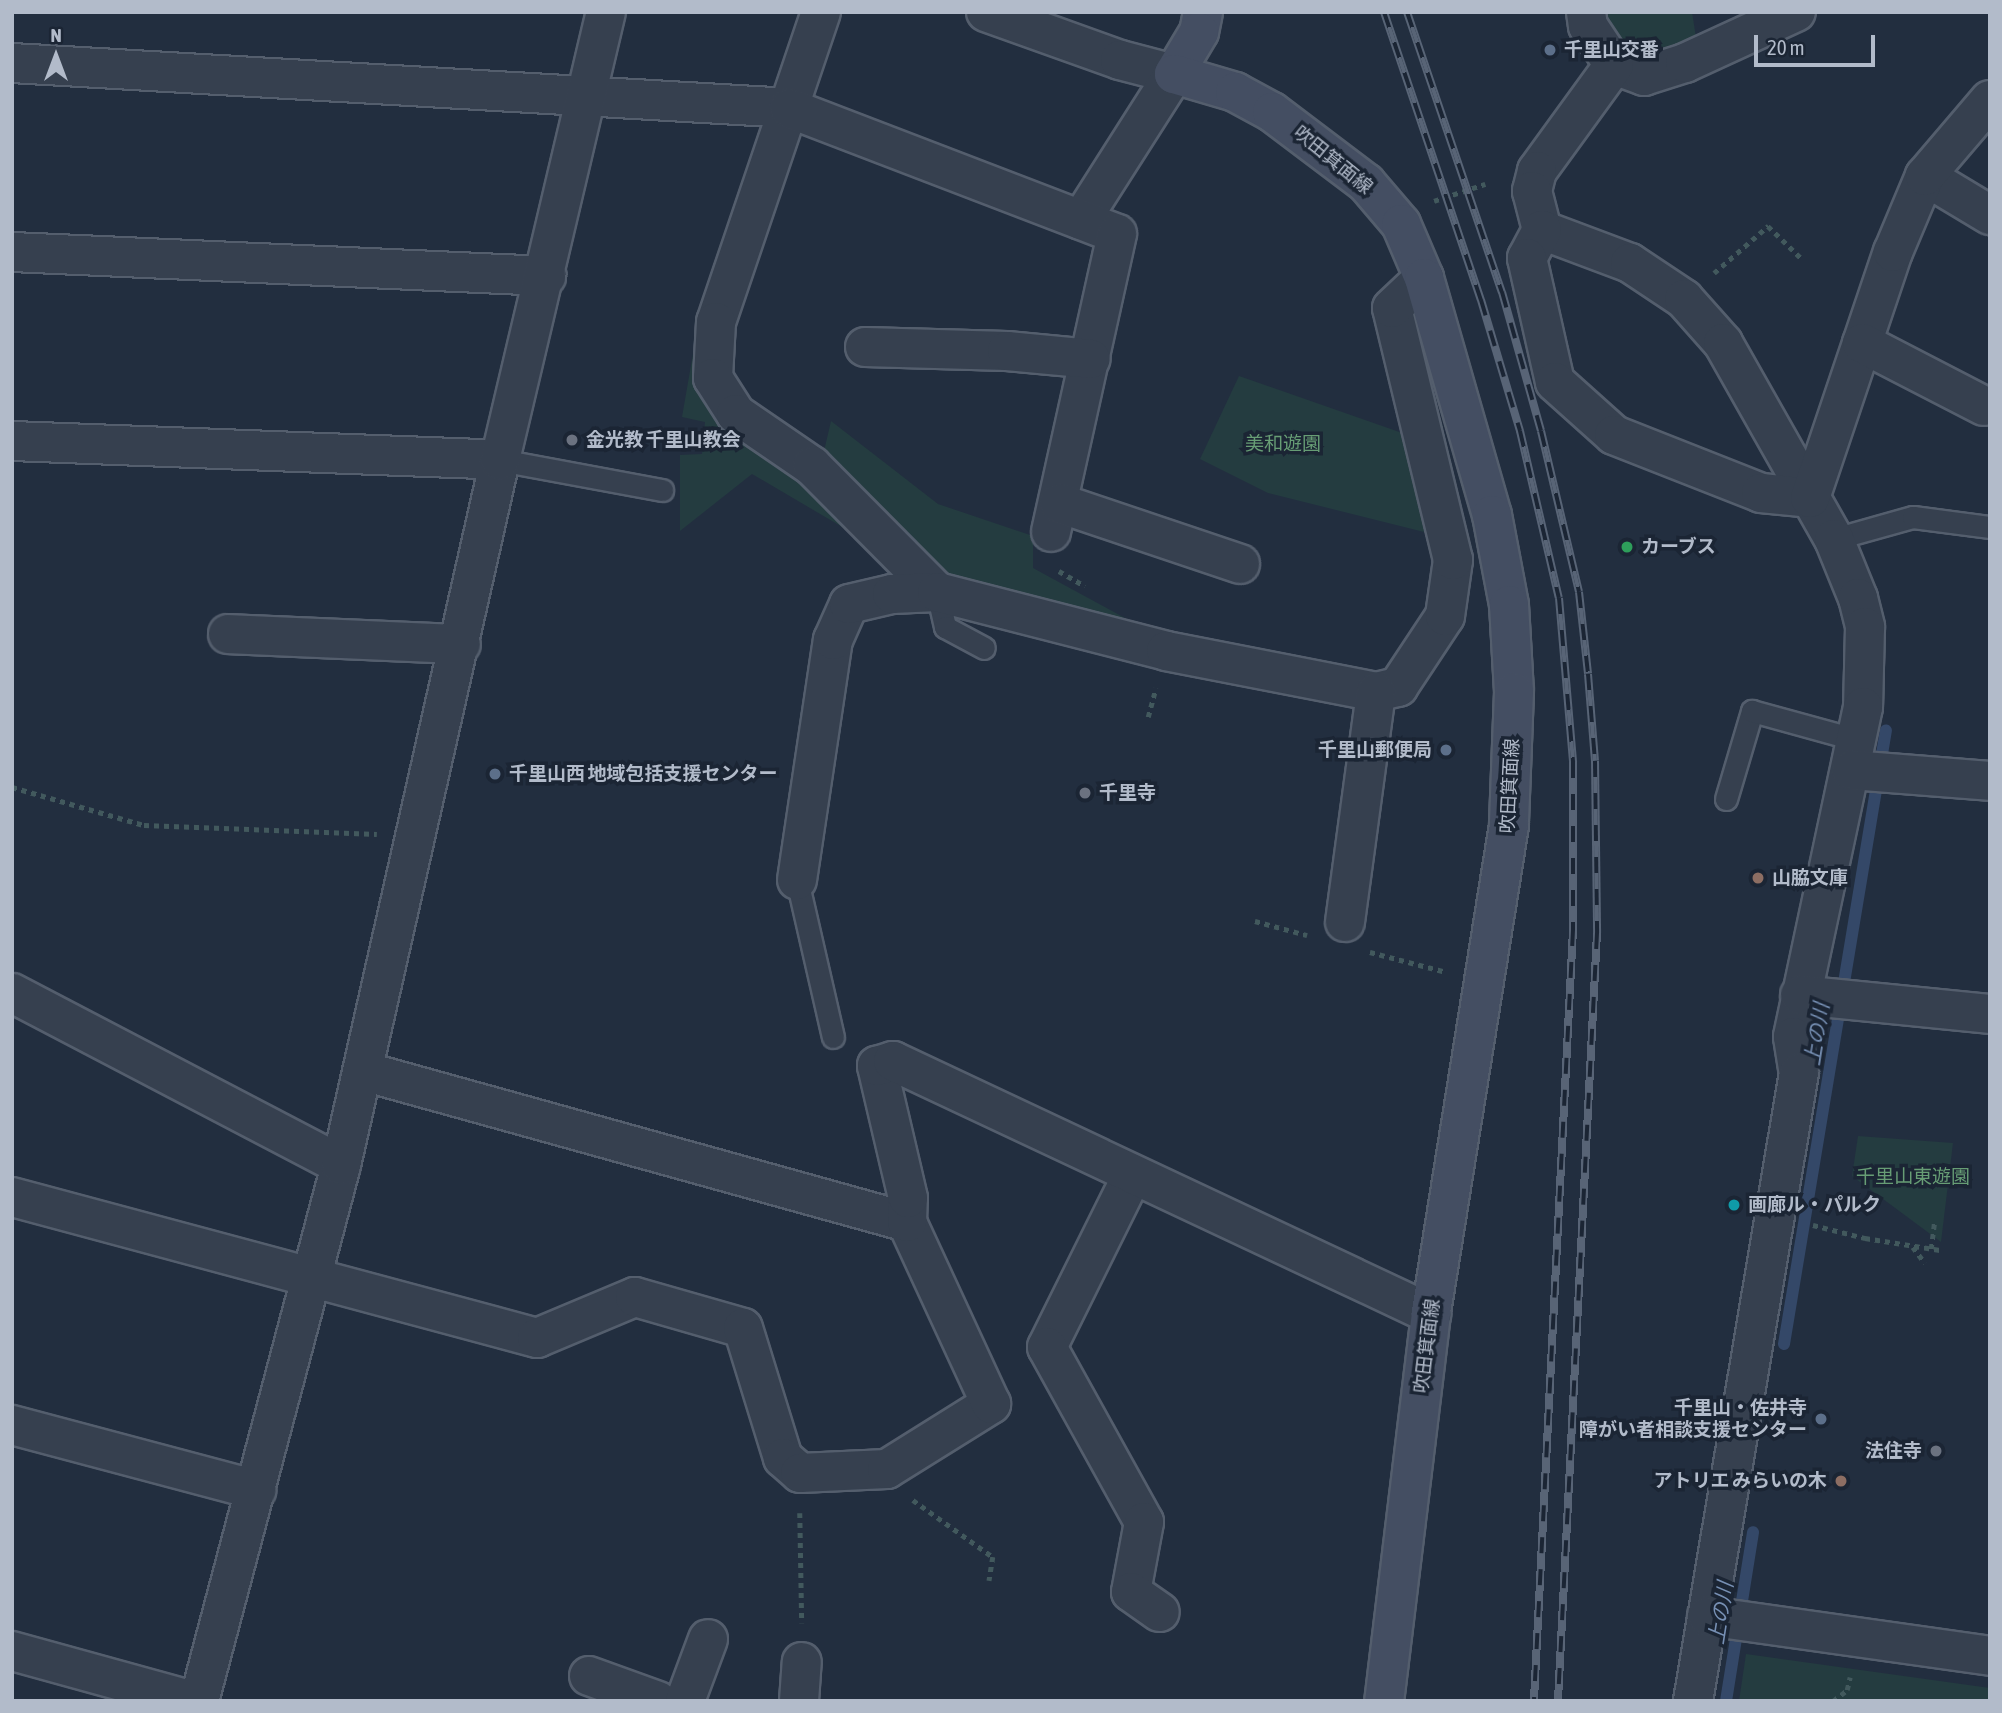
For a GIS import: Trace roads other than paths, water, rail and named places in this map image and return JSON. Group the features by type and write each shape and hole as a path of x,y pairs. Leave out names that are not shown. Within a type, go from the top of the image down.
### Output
{"main road":[{"path":"1174,74 1199,32 1203,12"},
{"name":"吹田箕面線","path":"1174,74 1235,92 1272,112 1366,183 1401,224 1423,278 1492,515 1509,605 1514,692 1509,825 1431,1314 1384,1701"}],"street":[{"path":"199,1701 341,1165 461,644 500,460 546,276 606,12"},
{"path":"821,12 716,322 713,378 736,414 812,466 937,592"},
{"path":"986,12 1120,60 1174,74 1080,220"},
{"path":"1587,12 1587,26 1614,65 1644,76 1685,63 1796,12"},
{"path":"12,63 789,108 1116,234 1055,518 1240,564"},
{"path":"1614,65 1536,171 1532,191 1542,230 1527,258 1555,382 1614,435 1762,493 1810,498"},
{"path":"1810,498 1893,252 1926,176 1990,100"},
{"path":"1926,176 1990,215"},
{"path":"1542,230 1630,263 1685,299 1723,343 1834,539 1858,598 1865,627 1867,763 1809,996 1793,1037 1799,1073 1714,1617 1693,1701"},
{"path":"12,253 546,276"},
{"path":"797,880 833,640 849,604 892,594 937,592 1166,651 1376,692 1398,687 1445,616 1453,560 1392,308 1423,278"},
{"path":"1862,343 1984,406"},
{"path":"865,347 1007,351 1090,359"},
{"path":"12,441 500,460"},
{"path":"228,634 461,644"},
{"path":"1345,922 1376,692"},
{"path":"1867,763 1990,781"},
{"path":"12,993 341,1165"},
{"path":"1809,996 1990,1014"},
{"path":"12,1197 537,1338 635,1297 743,1328 783,1458 800,1474 887,1469 991,1404 906,1222 908,1198 877,1066 893,1061 1132,1176 1431,1314"},
{"path":"363,1071 906,1222"},
{"path":"1132,1176 1047,1347 1144,1522 1131,1592 1160,1612"},
{"path":"12,1425 256,1490"},
{"path":"1714,1617 1990,1656"},
{"path":"685,1701 708,1639"},
{"path":"12,1651 193,1701"},
{"path":"799,1701 802,1662"},
{"path":"589,1676 658,1701"}],"lane":[{"path":"500,460 662,490"},
{"path":"1834,539 1913,517 1990,527"},
{"path":"937,592 945,627 984,648"},
{"path":"1726,799 1752,711 1867,763"},
{"path":"797,880 833,1037"}],"waterway":[{"name":"上の川","path":"1784,1344 1886,730"},
{"name":"上の川","path":"1726,1701 1753,1532"}],"railway":[{"path":"1384,12 1481,300 1520,431 1559,598 1573,762 1573,930 1534,1701"},
{"path":"1407,12 1502,292 1541,431 1579,592 1588,674 1595,761 1597,933 1558,1701"}],"place":[{"name":"千里山交番","path":"1550,50"},
{"name":"金光教 千里山教会","path":"572,440"},
{"name":"カーブス","path":"1627,547"},
{"name":"千里山郵便局","path":"1446,750"},
{"name":"千里山西 地域包括支援センター","path":"495,774"},
{"name":"千里寺","path":"1085,793"},
{"name":"山脇文庫","path":"1758,878"},
{"name":"画廊ル・パルク","path":"1734,1205"},
{"name":"千里山・佐井寺 障がい者相談支援センター","path":"1821,1419"},
{"name":"法住寺","path":"1936,1451"},
{"name":"アトリエ みらいの木","path":"1841,1481"}],"park label":[{"name":"美和遊園","path":"1283,444"},
{"name":"千里山東遊園","path":"1913,1177"}]}
